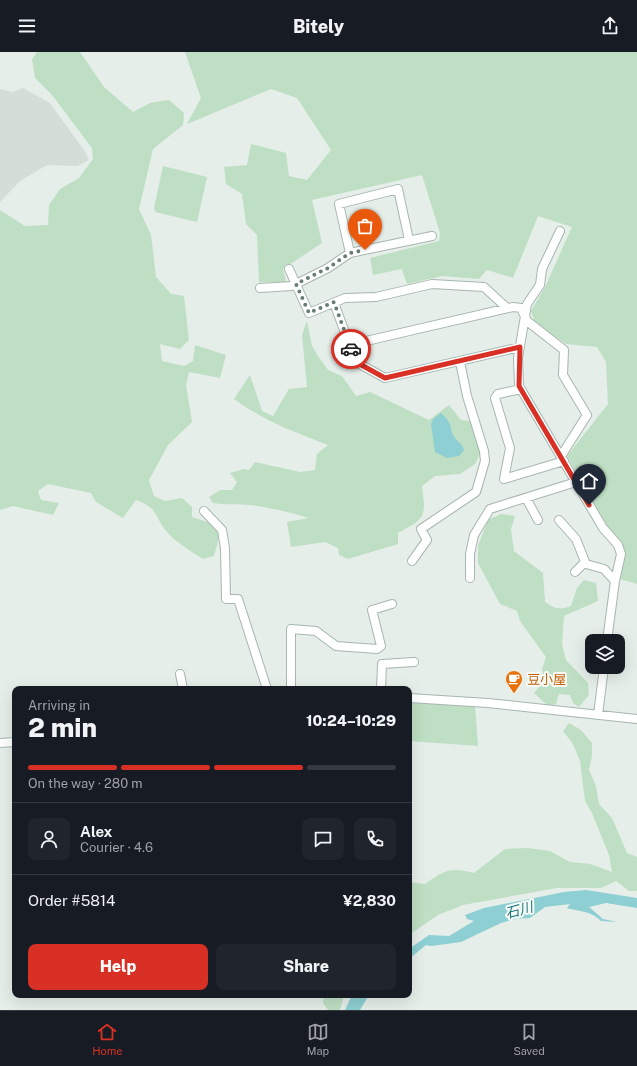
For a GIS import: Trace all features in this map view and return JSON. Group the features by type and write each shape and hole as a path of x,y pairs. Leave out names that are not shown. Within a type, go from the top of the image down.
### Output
{"street":[{"path":"350,253 339,204 398,190 409,240"},
{"path":"560,231 542,269 540,285 527,304 518,358 519,386 603,528 618,545 621,554 615,581 608,634"},
{"path":"260,288 292,286 328,268 350,253 432,236"},
{"path":"289,269 309,313 345,298 376,297 432,284 484,287 507,308"},
{"path":"334,302 356,362 385,378 520,347"},
{"path":"349,345 507,308 522,308 527,321 564,350 563,375 587,415 562,459 504,479 510,448 495,398 498,394 521,389"},
{"path":"412,561 427,540 421,529 476,492 485,461 484,451 467,396 460,362"},
{"path":"470,578 470,554 474,535 490,509 576,482"},
{"path":"526,498 538,520"},
{"path":"204,511 222,530 225,548 226,599 238,599 266,686"},
{"path":"559,520 576,539 586,564"},
{"path":"575,572 583,564 586,564 604,569 615,581"},
{"path":"291,686 291,629 316,631 336,646 377,649 381,646 372,610 392,604"},
{"path":"381,686 382,664 414,662"},
{"path":"180,674 182,686"},
{"path":"598,715 603,674"},
{"path":"412,698 488,704 637,719"},
{"path":"0,743 12,742"}],"shaded area":[{"path":"23,88 50,103 84,150 89,160 77,166 47,165 20,181 0,202 0,89 13,92"}],"green space":[{"path":"37,52 80,52 104,87 133,112 150,103 169,100 184,113 183,125 153,149 139,209 151,235 156,277 171,294 184,296 189,340 180,349 160,344 162,361 184,366 193,361 195,345 226,355 220,378 189,372 186,385 192,422 168,445 149,480 154,496 165,501 182,498 192,507 192,517 210,523 220,534 214,556 203,559 184,547 168,533 153,510 144,503 136,500 123,518 96,502 91,493 48,484 38,491 41,500 59,503 53,515 13,506 0,510 0,210 25,226 48,225 49,205 60,189 79,178 93,159 92,148 52,95 35,78 32,59"},
{"path":"185,52 637,52 637,584 620,579 625,551 606,524 567,456 608,404 606,362 597,347 566,344 535,323 531,311 545,287 572,227 538,216 513,278 487,270 479,279 442,276 407,284 402,269 373,275 370,258 439,241 440,233 422,175 312,200 322,243 283,269 286,282 259,282 257,235 246,224 242,194 226,184 224,167 247,165 251,144 286,153 289,176 307,180 331,150 297,98 271,89 187,124 201,98"},
{"path":"163,166 207,177 197,222 155,212 154,208"},
{"path":"307,321 312,346 320,359 328,370 342,376 356,396 370,392 429,420 449,405 461,420 471,421 481,452 475,464 460,474 435,476 422,486 424,511 422,516 414,524 398,533 398,544 348,559 339,555 338,548 325,542 291,547 287,522 309,518 280,510 251,505 213,503 209,497 220,490 232,490 237,482 230,473 244,469 249,470 255,462 300,472 315,470 317,454 328,445 267,419 234,399 250,375 262,411 273,416 289,389 307,387 302,335"},
{"path":"501,514 515,516 511,529 514,551 543,573 545,602 558,608 571,606 577,588 584,580 596,583 598,601 564,616 562,644 566,660 588,683 589,695 579,707 573,703 570,695 559,694 556,704 548,706 534,693 544,681 542,669 546,657 520,621 517,611 500,604 478,563 478,546 488,520"},
{"path":"412,703 475,706 478,746 412,741"},
{"path":"569,723 581,730 592,743 592,756 589,770 596,786 599,804 612,818 627,853 637,857 637,891 629,891 616,881 601,888 557,888 463,905 438,915 412,933 412,882 425,884 443,873 453,870 474,873 505,849 528,848 550,851 570,862 590,864 612,872 609,855 592,813 585,801 580,761 573,744 563,731"},
{"path":"324,998 343,998 340,1010 328,1010 323,1003"}],"water":[{"path":"441,413 450,424 453,435 464,450 459,456 447,458 435,452 431,424 433,419"},
{"name":"石川","path":"586,890 637,898 637,908 606,903 589,907 603,919 617,922 601,921 589,913 567,908 570,904 545,907 530,918 515,919 501,923 461,942 431,946 426,945 412,957 412,947 429,935 449,936 474,921 467,919 465,915 484,908 564,892"},
{"path":"351,998 367,998 360,1010 345,1010"}],"way so far":[{"path":"351,349 334,302 309,313 296,284 328,268 350,253 365,250"}],"place":[{"name":"豆小屋","path":"514,694"}],"route":[{"path":"351,349 356,362 385,378 520,347 518,358 519,386 589,505"}]}
